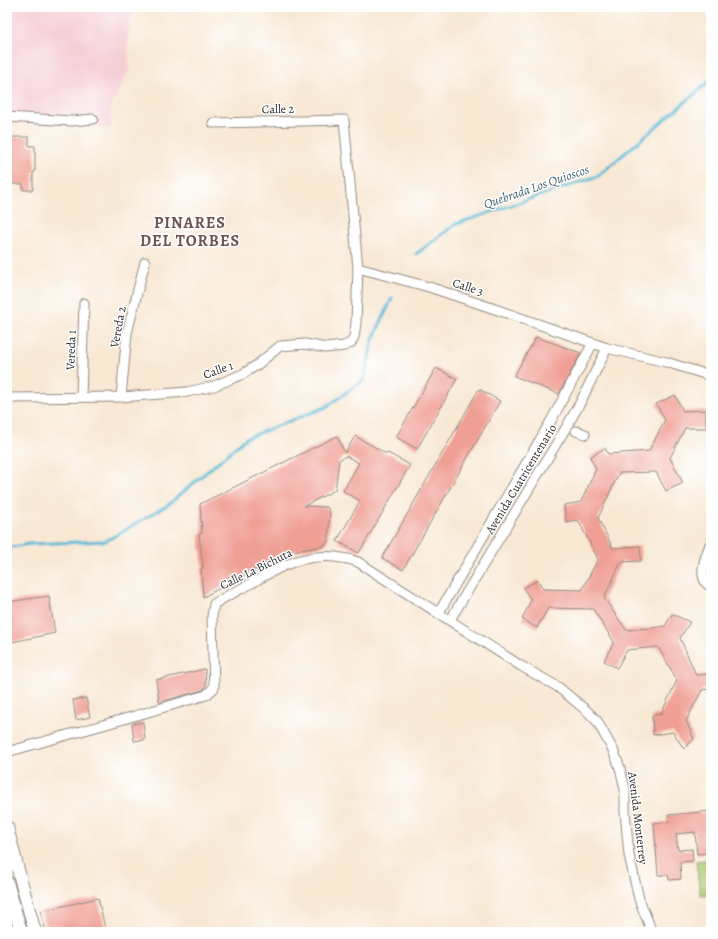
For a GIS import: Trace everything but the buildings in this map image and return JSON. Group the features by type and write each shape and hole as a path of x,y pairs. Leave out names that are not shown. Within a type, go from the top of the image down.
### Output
{"main road":[{"path":"7,827 35,932"},
{"path":"7,882 21,932"}],"street":[{"path":"7,117 72,121 93,119"},
{"name":"Calle 2","path":"213,123 344,120 358,268"},
{"name":"Vereda 2","path":"121,397 127,333 145,262"},
{"name":"Calle 3","path":"358,268 429,287 490,306 607,348 666,362 711,376"},
{"name":"Calle 1","path":"7,398 121,397 187,392 214,386 243,374 257,365 280,346 305,344 326,348 344,346 351,343 354,337 358,268"},
{"name":"Vereda 1","path":"81,397 84,303"},
{"name":"Avenida Cuatricentenario","path":"438,614 552,419 593,343"},
{"name":"Avenida Cuatricentenario","path":"450,620 567,426 607,348"},
{"path":"711,542 703,566 703,575 706,584 711,587"},
{"name":"Calle La Bichuta","path":"7,752 124,720 206,695 214,688 212,616 214,604 277,569 297,560 329,557 350,559 358,562 438,614 450,620"},
{"name":"Avenida Monterrey","path":"450,620 521,666 558,687 597,721 613,750 620,768 625,789 625,812 629,855 638,899 652,932"}],"shaded area":[{"path":"7,7 135,7 130,21 128,44 129,70 110,108 111,128 7,122"}],"green space":[{"path":"711,859 711,894 700,895 696,861"}],"waterway":[{"name":"Quebrada Los Quioscos","path":"416,254 456,224 598,176 711,80"},
{"name":"Quebrada Los Quioscos","path":"7,548 29,544 106,541 168,505 246,438 326,407 364,380 373,339 392,298"}],"district":[{"name":"PINARES DEL TORBES","path":"190,231"}]}
